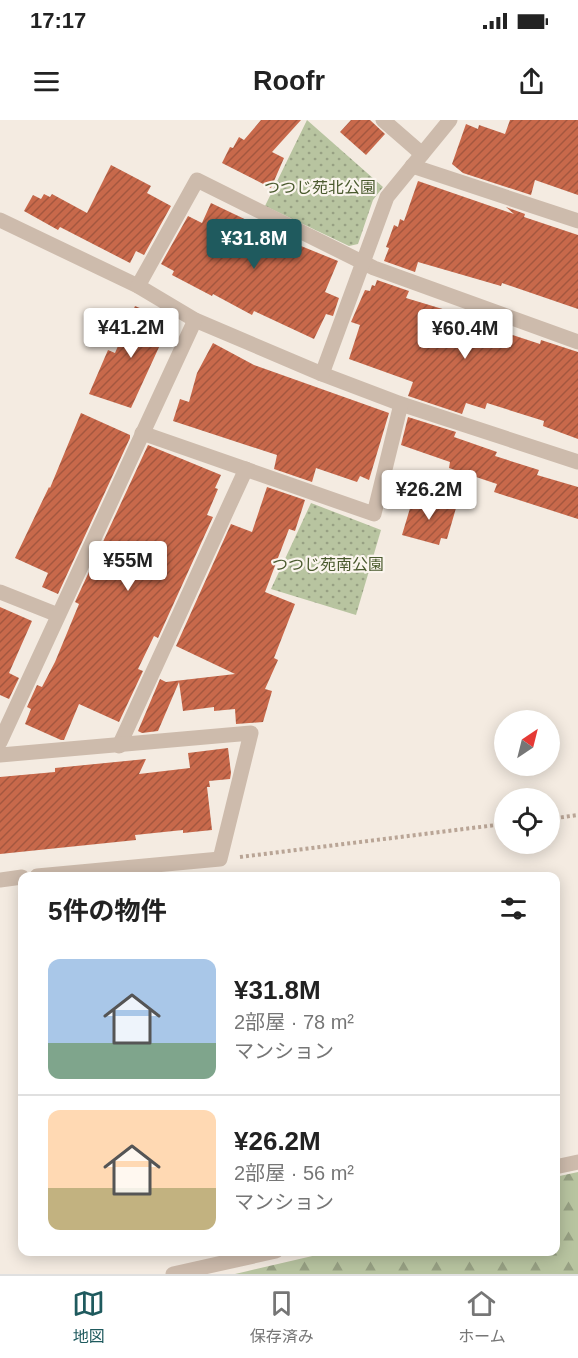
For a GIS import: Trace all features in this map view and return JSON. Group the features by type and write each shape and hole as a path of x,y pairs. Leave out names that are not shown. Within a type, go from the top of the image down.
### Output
{"street":[{"path":"383,120 417,160 578,221"},
{"path":"322,374 387,197 450,120"},
{"path":"138,286 197,180 362,262 440,293 578,342"},
{"path":"0,220 138,286 195,320 322,374 401,404 578,462"},
{"path":"0,742 195,320"},
{"path":"142,433 374,514 401,404"},
{"path":"119,746 246,469"},
{"path":"0,592 58,615"},
{"path":"0,755 250,733 220,859 80,872"},
{"path":"0,880 18,878"},
{"path":"560,1166 578,1162"},
{"path":"173,1274 254,1256"}],"path":[{"path":"560,817 578,815"},
{"path":"220,859 494,825"}],"green space":[{"name":"つつじ苑北公園","path":"307,120 383,187 373,200 358,244 349,246 265,206"},
{"name":"つつじ苑南公園","path":"311,503 381,530 356,615 271,589"},
{"path":"578,1172 578,1274 235,1274 312,1256 560,1256 560,1176"}],"building":[{"path":"261,120 301,120 272,152 284,158 271,188 222,163 230,147 233,148 239,137 244,140"},
{"path":"351,120 370,120 385,134 366,155 340,132"},
{"path":"510,120 578,120 578,195 535,180 531,195 463,173 452,164 466,124 478,129 479,125 505,134"},
{"path":"111,165 151,186 147,193 171,206 144,255 136,251 130,263 60,227 58,230 24,211 33,195 41,199 44,194 50,197 52,194 87,213"},
{"path":"418,181 514,214 506,207 525,214 524,217 578,235 578,309 502,283 501,286 418,262 415,272 384,261 389,248 386,247 394,225 398,227 400,219 404,221"},
{"path":"211,203 338,261 325,292 339,298 333,316 326,314 314,339 254,311 252,315 213,294 212,296 172,275 174,271 161,264 188,216 202,223"},
{"path":"377,280 409,291 406,298 489,323 488,327 540,344 541,340 578,352 578,439 543,426 544,421 487,403 485,409 466,403 462,414 408,396 413,382 349,359 360,325 351,322 365,290 370,291"},
{"path":"135,306 171,321 131,408 89,394 108,350 115,353"},
{"path":"213,343 254,365 389,413 369,480 360,476 357,482 316,468 312,482 274,469 277,455 173,421 180,399 189,402 197,373"},
{"path":"81,413 130,435 130,438 58,594 42,587 48,573 15,558 50,488"},
{"path":"408,417 456,432 454,437 497,452 495,456 539,470 537,475 578,487 578,519 494,492 497,484 449,468 450,462 401,445"},
{"path":"148,445 221,475 207,515 213,517 158,638 154,636 138,669 143,671 119,722 79,704 64,740 61,740 25,724 31,709 27,707 37,685 42,687 55,662 79,604 75,602"},
{"path":"267,487 305,500 295,531 289,529 265,592 295,604 274,658 278,660 265,689 272,691 263,722 236,724 235,709 214,711 214,707 183,711 179,682 158,731 142,733 138,731 160,679 166,682 235,674 176,646 231,524 252,532"},
{"path":"414,495 456,508 447,539 441,538 439,545 402,535"},
{"path":"0,607 32,621 9,673 19,678 9,699 0,695"},
{"path":"228,748 230,779 209,781 210,787 207,787 212,830 183,833 183,830 135,835 136,840 0,854 0,777 55,772 55,768 146,759 139,774 190,768 188,753"}]}
